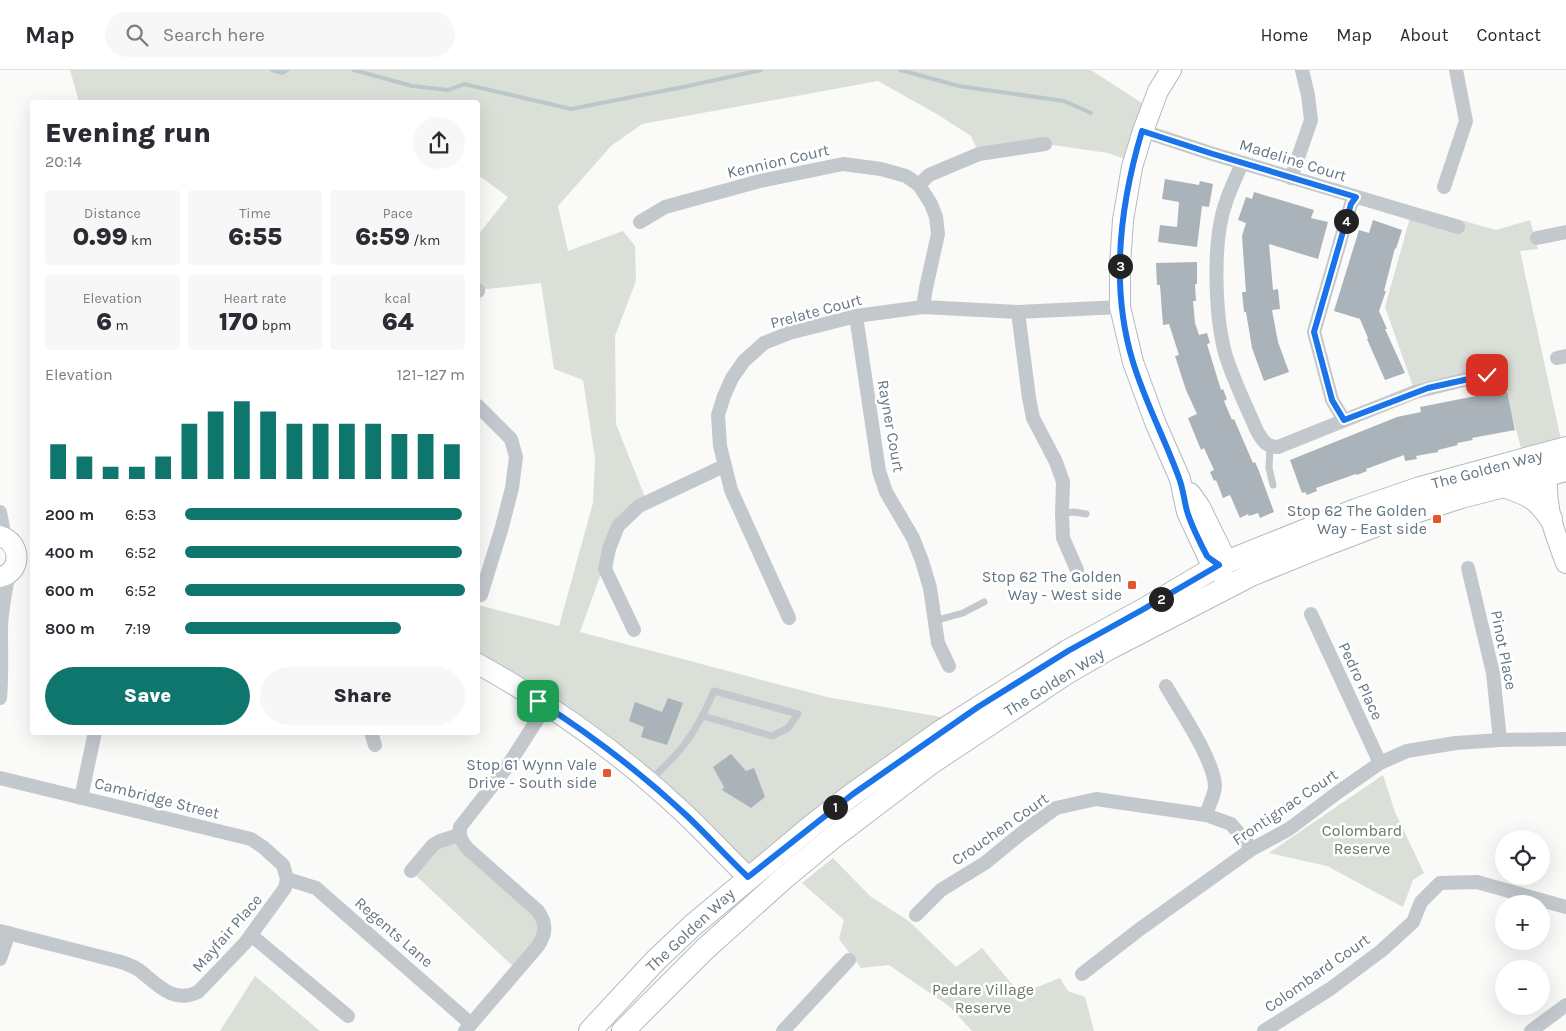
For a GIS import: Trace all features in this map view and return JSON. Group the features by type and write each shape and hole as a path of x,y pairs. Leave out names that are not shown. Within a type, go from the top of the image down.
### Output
{"main road":[{"path":"1504,475 1556,472 1560,449"},
{"name":"The Golden Way","path":"623,1031 698,956 784,878 887,796 1027,698 1065,674 1108,649 1251,576 1390,520 1461,497 1560,449"},
{"path":"1504,475 1534,498 1558,522"},
{"name":"The Golden Way","path":"590,1031 663,953 748,877 853,794 978,707 1060,656 1219,565 1364,507 1420,488 1504,475"},
{"path":"747,910 750,894 748,877 765,879 784,878"}],"street":[{"path":"1171,70 1158,91 1142,131 1132,167 1122,220 1120,306 1133,362 1155,422 1180,479 1200,507 1222,552 1219,565 1228,587"},
{"path":"1291,178 1311,120 1302,70"},
{"path":"1444,187 1466,121 1456,70"},
{"name":"Madeline Court","path":"1142,131 1356,197 1435,216 1458,227"},
{"path":"924,307 926,288 938,234 936,217 931,204 919,185 929,175 979,154 1046,144"},
{"path":"1242,163 1225,203 1219,229 1217,286 1221,328 1226,356 1257,431 1264,442 1270,447 1278,447 1428,388 1500,371"},
{"name":"Kennion Court","path":"640,222 665,207 760,181 843,164 881,169 906,176 919,185"},
{"path":"1344,420 1332,400 1314,332 1351,204 1356,197"},
{"path":"1537,238 1566,232"},
{"name":"Prelate Court","path":"789,618 730,490 724,466 718,431 718,415 732,378 744,361 764,343 789,333 856,316 924,307 1018,312 1120,306"},
{"path":"1018,312 1033,418 1056,462 1063,482 1063,538 1077,570"},
{"name":"Rayner Court","path":"856,316 879,471 886,492 913,538 922,561 930,588 938,643 949,666"},
{"path":"480,408 511,439 516,457 512,488 481,595"},
{"path":"634,630 605,570 609,549 618,526 639,506 724,466"},
{"path":"1556,472 1558,522 1554,533 1566,563"},
{"path":"0,512 13,542 17,558 7,573 1,627 0,698"},
{"path":"7,573 30,565"},
{"name":"Pinot Place","path":"1468,568 1493,673 1500,740"},
{"name":"Pedro Place","path":"1311,614 1380,764"},
{"path":"480,665 546,706 606,748 686,815 748,877"},
{"path":"1166,686 1208,762 1215,787 1206,815"},
{"path":"468,1027 538,946 544,937 545,928 542,916 538,911 468,849 459,835 460,827 507,767 546,706"},
{"path":"81,798 94,735"},
{"name":"Frontignac Court","path":"1082,974 1140,929 1252,849 1289,829 1380,764 1407,751 1456,743 1566,739"},
{"name":"Cambridge Street","path":"0,778 251,839 283,865 287,879"},
{"name":"Crouchen Court","path":"916,915 941,890 985,863 1056,808 1096,799 1206,815 1232,824 1252,849"},
{"path":"411,870 433,845 459,835"},
{"name":"Mayfair Place","path":"4,932 121,962 137,969 164,991 180,996 190,996 198,992 251,935 282,894 287,879"},
{"name":"Regents Lane","path":"287,879 316,888 468,1027"},
{"name":"Colombard Court","path":"1264,1031 1330,989 1381,951 1413,922 1421,902 1440,883 1477,882 1566,907"},
{"path":"0,959 4,932"},
{"path":"251,935 348,1016"},
{"path":"783,1031 849,960"},
{"path":"1531,1031 1566,1005"}],"lane":[{"path":"1270,447 1269,468 1273,485"},
{"path":"1062,514 1074,512 1086,514"},
{"path":"934,621 963,613 984,602"},
{"path":"648,782 672,761 696,729 714,691 798,714 788,728 772,736 703,716"}],"green space":[{"path":"70,70 1091,70 1151,109 1133,162 1108,153 1046,144 979,154 971,136 878,81 642,124 611,146 558,206 568,251 623,231 635,246 636,281 615,336 616,424 647,502 618,526 580,632 827,697 958,720 748,877 721,839 480,666 480,606 559,626 593,503 595,458 583,380 554,369 541,283 480,290 480,232 508,197 480,176 480,100 78,100"},
{"path":"1436,213 1496,230 1530,220 1538,249 1520,251 1563,449 1524,459 1500,371 1415,392 1385,307 1411,214 1434,220"},
{"name":"Colombard Reserve","path":"1383,775 1395,812 1424,873 1413,880 1403,907 1327,866 1269,853"},
{"path":"459,835 545,928 517,970 411,871 437,842"},
{"name":"Pedare Village Reserve","path":"833,858 870,896 910,922 956,967 982,948 1020,994 1060,978 1068,991 1085,997 1094,1031 972,1031 949,1006 889,965 861,968 839,939 844,920 802,883"},
{"path":"255,976 320,1031 220,1031"}],"building":[{"path":"1165,179 1199,185 1200,181 1213,184 1209,207 1202,206 1197,247 1158,242 1160,225 1177,227 1179,202 1162,199"},
{"path":"1254,192 1314,210 1311,218 1328,222 1318,259 1269,244 1273,290 1278,289 1280,309 1272,310 1278,342 1289,372 1264,381 1252,348 1246,312 1244,312 1242,292 1246,292 1242,236 1246,223 1238,220 1246,197 1252,199"},
{"path":"1373,220 1402,230 1395,248 1384,291 1386,291 1379,311 1405,373 1385,380 1360,319 1334,311 1359,230 1369,233"},
{"path":"1197,262 1196,301 1193,301 1195,323 1199,335 1207,333 1210,343 1207,344 1221,390 1223,389 1227,399 1224,401 1253,463 1255,462 1274,512 1260,518 1258,513 1249,516 1248,514 1240,518 1230,495 1223,498 1216,480 1214,481 1210,472 1214,470 1204,448 1201,450 1188,418 1197,414 1186,390 1175,356 1179,355 1169,324 1163,325 1160,285 1157,285 1156,263"},
{"path":"1495,391 1495,394 1507,392 1515,430 1472,438 1473,440 1457,443 1458,445 1438,450 1438,452 1416,456 1417,459 1405,461 1404,455 1366,469 1367,471 1357,475 1316,488 1317,491 1307,495 1305,492 1302,493 1290,460 1397,417 1421,412 1420,407 1476,396 1475,392"},
{"path":"668,698 683,703 667,745 641,737 644,727 629,721 635,702 662,712"},
{"path":"731,754 746,771 754,768 765,797 751,808 722,790 724,787 713,767"}],"waterway":[{"path":"272,70 282,73 287,70"},
{"path":"354,70 412,86 448,90 464,84 571,109 761,70"},
{"path":"900,70 959,86 1064,101 1091,113"}],"place":[{"name":"Stop 62 The Golden Way - East side","path":"1437,519"},
{"name":"Stop 62 The Golden Way - West side","path":"1132,585"},
{"name":"Stop 61 Wynn Vale Drive - South side","path":"607,773"}],"route":[{"path":"538,701 606,748 648,782 686,815 748,877 853,794 978,707 1068,651 1219,565 1208,557 1187,512 1180,479 1155,422 1133,362 1120,306 1122,220 1132,167 1142,131 1356,197 1351,204 1314,332 1332,400 1344,420 1428,388 1487,375"}]}
